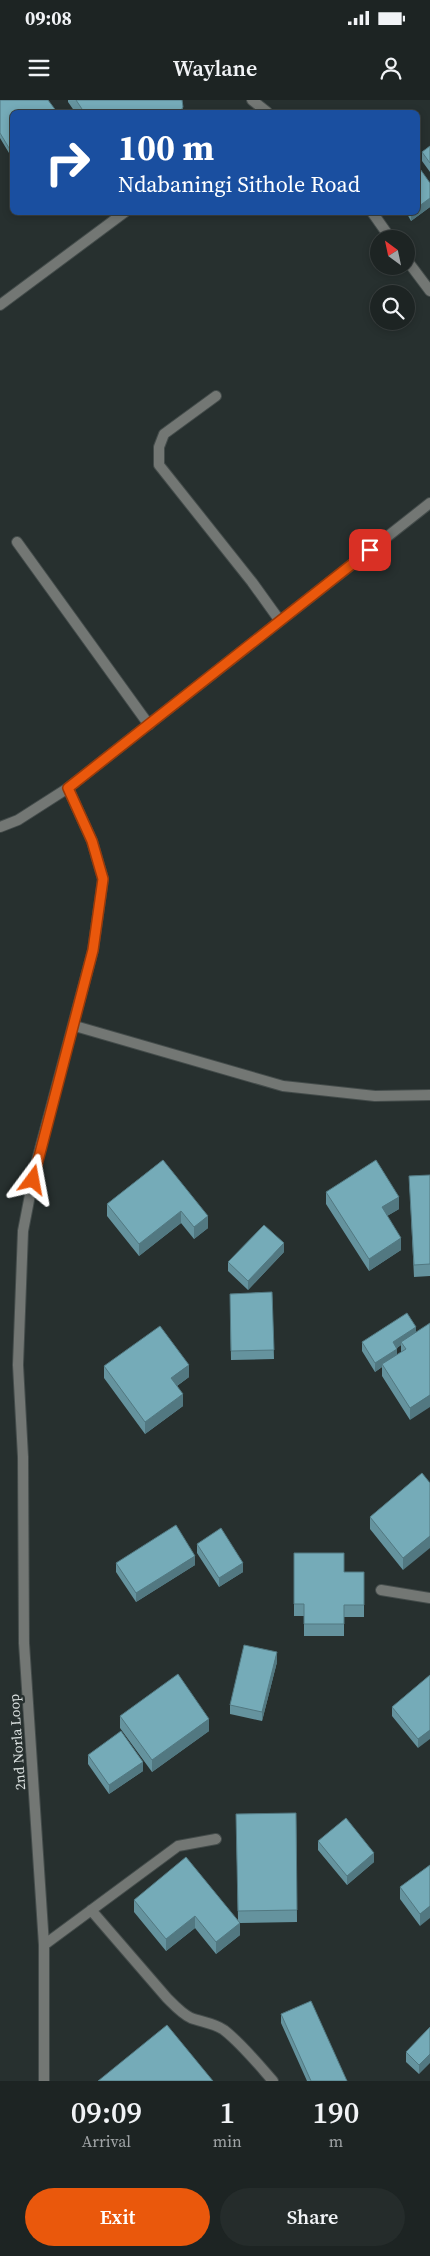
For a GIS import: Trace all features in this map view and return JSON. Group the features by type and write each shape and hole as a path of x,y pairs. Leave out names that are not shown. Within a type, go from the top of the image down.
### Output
{"street":[{"path":"252,100 262,110"},
{"path":"0,305 121,215"},
{"path":"374,215 385,230"},
{"path":"415,271 430,291"},
{"path":"216,396 164,434 159,447 159,465 252,582 280,621"},
{"path":"0,827 18,820 68,788 430,503"},
{"path":"17,542 149,725"},
{"name":"2nd Norla Loop","path":"44,2081 44,1945 24,1643 23,1456 18,1366 23,1230 36,1164 75,1026 93,950 103,879 92,841 68,788"},
{"path":"75,1026 283,1086 376,1096 430,1095"},
{"path":"381,1590 430,1598"},
{"path":"44,1945 178,1846 216,1839"},
{"path":"91,1910 179,2010 190,2017 209,2022 223,2030 253,2058 273,2081"}],"building":[{"path":"0,100 48,100 56,110 10,110 10,150 0,133"},
{"path":"76,100 182,100 183,107 181,110 83,110"},
{"path":"430,146 430,163 422,152"},
{"path":"420,169 430,183 430,198 420,206"},
{"path":"163,1160 208,1216 194,1227 181,1211 139,1244 107,1204"},
{"path":"376,1160 399,1197 382,1207 401,1238 369,1259 326,1192"},
{"path":"430,1175 430,1264 414,1265 409,1176"},
{"path":"264,1225 284,1243 248,1281 228,1262"},
{"path":"272,1292 274,1350 231,1351 230,1294"},
{"path":"407,1313 416,1327 393,1342 397,1349 375,1363 362,1342"},
{"path":"430,1323 430,1395 410,1408 382,1364 406,1349 401,1342"},
{"path":"160,1326 189,1365 171,1378 183,1394 145,1422 104,1366"},
{"path":"422,1473 430,1483 430,1536 403,1558 370,1517"},
{"path":"176,1525 195,1556 136,1593 116,1563"},
{"path":"221,1528 243,1563 219,1578 197,1544"},
{"path":"294,1553 344,1553 344,1572 364,1572 364,1605 344,1605 344,1624 304,1624 304,1604 294,1604"},
{"path":"244,1645 277,1652 262,1712 230,1705"},
{"path":"178,1674 209,1719 152,1760 120,1716"},
{"path":"430,1675 430,1730 418,1739 392,1707"},
{"path":"121,1731 143,1762 109,1785 88,1755"},
{"path":"296,1813 297,1910 238,1911 236,1814"},
{"path":"346,1818 374,1853 347,1876 318,1841"},
{"path":"186,1857 240,1923 216,1942 195,1916 166,1939 134,1900"},
{"path":"430,1865 430,1906 420,1914 400,1887"},
{"path":"311,2001 347,2081 311,2081 281,2014"},
{"path":"167,2025 213,2081 98,2081"},
{"path":"430,2027 430,2054 419,2065 406,2052"}],"route":[{"path":"33,1180 75,1026 93,950 100,912 103,879 92,841 68,788 370,550"}]}
